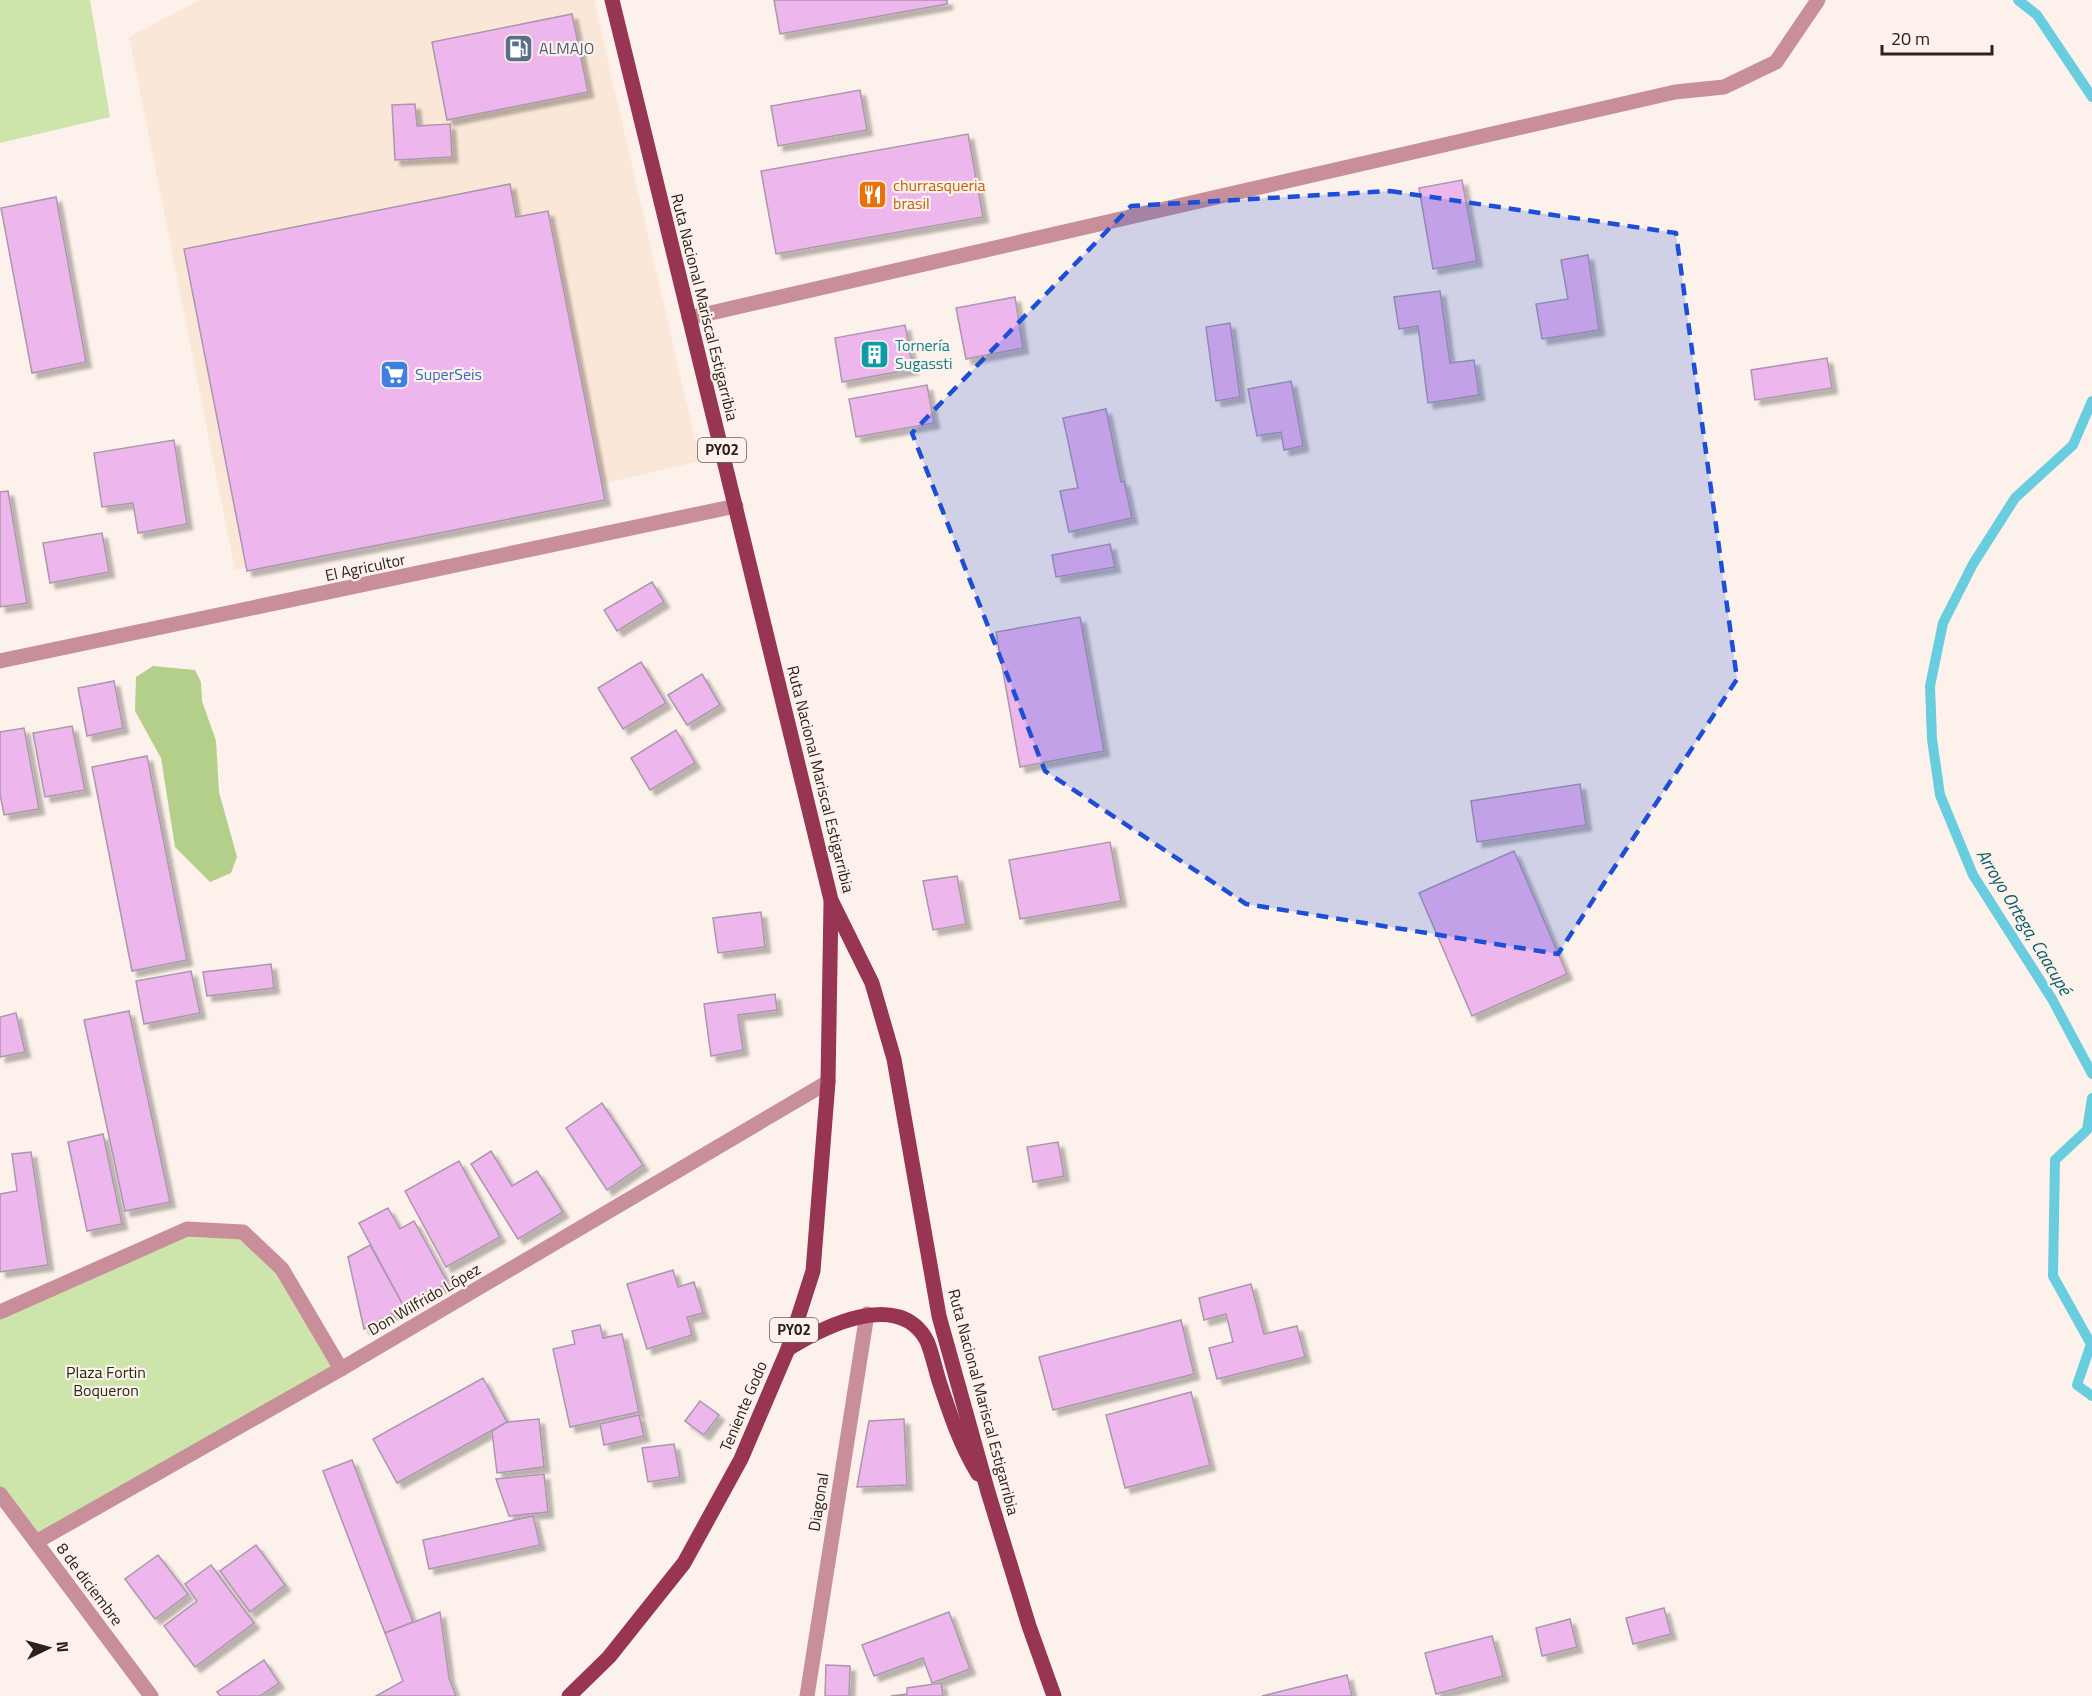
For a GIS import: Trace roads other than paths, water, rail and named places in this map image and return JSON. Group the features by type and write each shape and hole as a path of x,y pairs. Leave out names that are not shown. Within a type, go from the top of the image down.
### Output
{"main road":[{"name":"Ruta Nacional Mariscal Estigarribia","path":"612,0 831,900 872,983 894,1059 939,1316 988,1492 1029,1626 1054,1696"},
{"name":"Teniente Godo","path":"569,1696 609,1657 684,1563 741,1459 788,1349 813,1271 828,1082 831,900"},
{"path":"788,1349 814,1332 867,1314 896,1316 913,1324 926,1340 960,1444 988,1492"}],"street":[{"path":"690,318 1675,92 1724,87 1776,62 1818,0"},
{"name":"El Agricultor","path":"0,661 736,506"},
{"name":"Don Wilfrido López","path":"36,1542 341,1369 828,1082"},
{"path":"0,1312 187,1229 243,1232 282,1269 341,1369"},
{"name":"Diagonal","path":"807,1696 867,1314"},
{"name":"8 de diciembre","path":"0,1494 151,1696"}],"waterway":[{"name":"Arroyo Ortega, Caacupé","path":"2018,0 2037,15 2092,97"},
{"name":"Arroyo Ortega, Caacupé","path":"2092,401 2073,445 2015,498 1973,564 1943,623 1930,686 1932,739 1940,795 1973,875 2052,999 2092,1074"},
{"name":"Arroyo Ortega, Caacupé","path":"2092,1098 2087,1130 2055,1160 2053,1276 2091,1344 2077,1385 2092,1396"}],"place":[{"name":"ALMAJO","path":"518,48"},
{"name":"churrasqueria brasil","path":"872,194"},
{"name":"Tornería Sugassti","path":"874,354"},
{"name":"SuperSeis","path":"394,374"}],"park label":[{"name":"Plaza Fortin Boqueron","path":"106,1381"}]}
